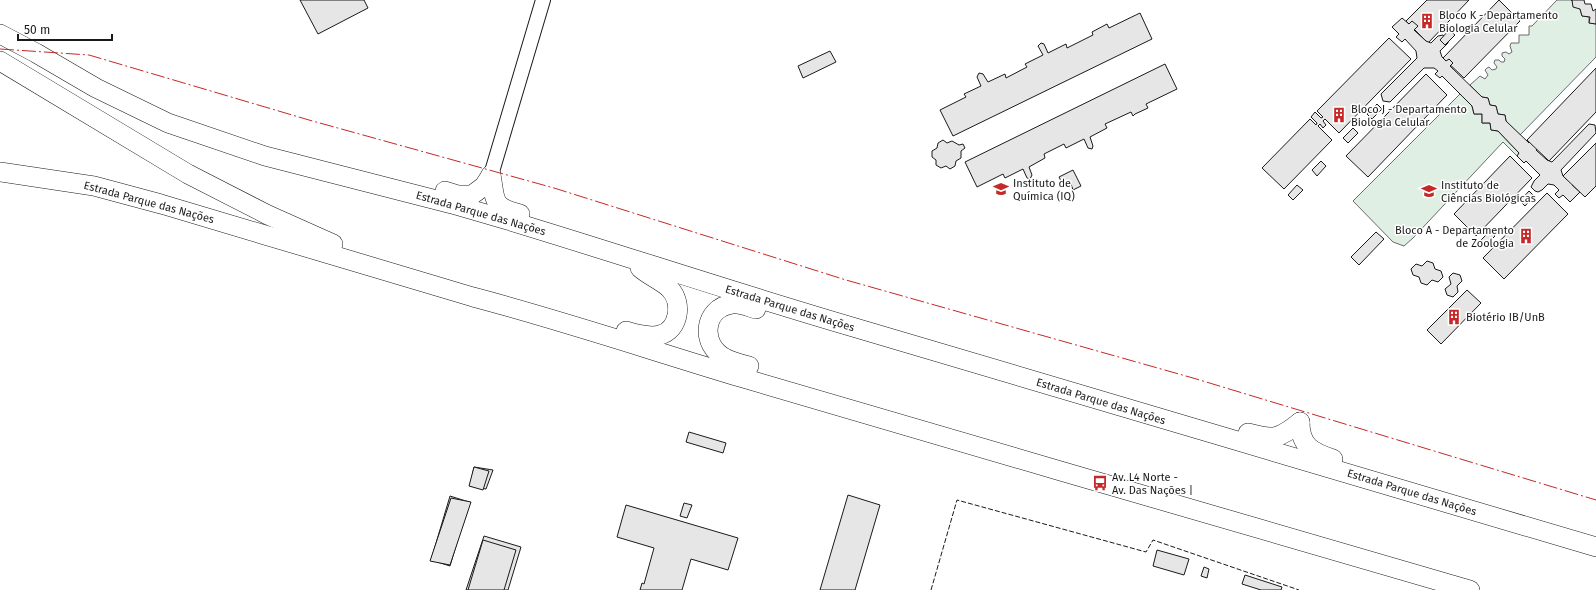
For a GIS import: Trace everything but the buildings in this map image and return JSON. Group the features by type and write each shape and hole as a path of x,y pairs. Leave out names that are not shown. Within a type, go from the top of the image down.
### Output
{"highway":[{"name":"Estrada Parque das Nações","path":"0,34 36,52 96,88 168,123 265,156 507,220 855,328 1596,547"},
{"path":"0,61 188,174 268,215 410,278"},
{"path":"328,172 344,167 365,168 464,196 472,195 479,191 492,175"},
{"name":"Estrada Parque das Nações","path":"0,172 94,186 161,204 410,278 524,310 846,408 1210,516 1470,590"},
{"path":"492,175 495,200 500,207 518,214 603,238 620,245 647,274 671,290 678,303 677,317 671,328 661,335 650,336 633,333 552,310 538,308 524,310"},
{"path":"846,408 811,387 724,358 712,347 707,334 710,320 720,307 733,304 806,323 855,328"},
{"path":"1161,419 1208,422 1272,438 1289,431 1300,422 1300,434 1308,446 1318,454 1365,469 1406,490"},
{"path":"1524,525 1549,541 1596,558"}],"street":[{"path":"492,175 543,0"}],"green space":[{"path":"1557,0 1572,0 1580,9 1582,16 1589,17 1589,23 1596,24 1596,57 1520,135 1506,121 1505,115 1498,114 1496,106 1490,105 1488,98 1482,97 1470,85 1480,76 1485,79 1488,75 1485,70 1487,68 1489,67 1492,70 1496,69 1497,67 1494,63 1495,60 1504,62 1505,59 1502,56 1502,53 1506,52 1509,54 1512,52 1510,46 1511,43 1519,43 1519,35 1529,35 1529,26 1532,26"},
{"path":"1460,94 1472,106 1474,114 1482,114 1482,123 1490,123 1491,130 1498,131 1519,153 1517,156 1503,142 1413,238 1404,246 1393,242 1353,201"}],"fence":[{"path":"931,590 957,500 1146,552 1153,540 1299,590"}],"power":[{"path":"0,49 89,55 309,120 554,188 846,280 1193,378 1596,500"}],"place":[{"name":"Bloco K - Departamento Biologia Celular","path":"1427,21"},
{"name":"Bloco J - Departamento Biologia Celular","path":"1339,115"},
{"name":"Instituto de Química (IQ)","path":"1001,189"},
{"name":"Instituto de Ciências Biológicas","path":"1429,191"},
{"name":"Bloco A - Departamento de Zoologia","path":"1526,236"},
{"name":"Biotério IB/UnB","path":"1454,317"},
{"name":"Av. L4 Norte - Av. Das Nações |","path":"1100,483"}]}
